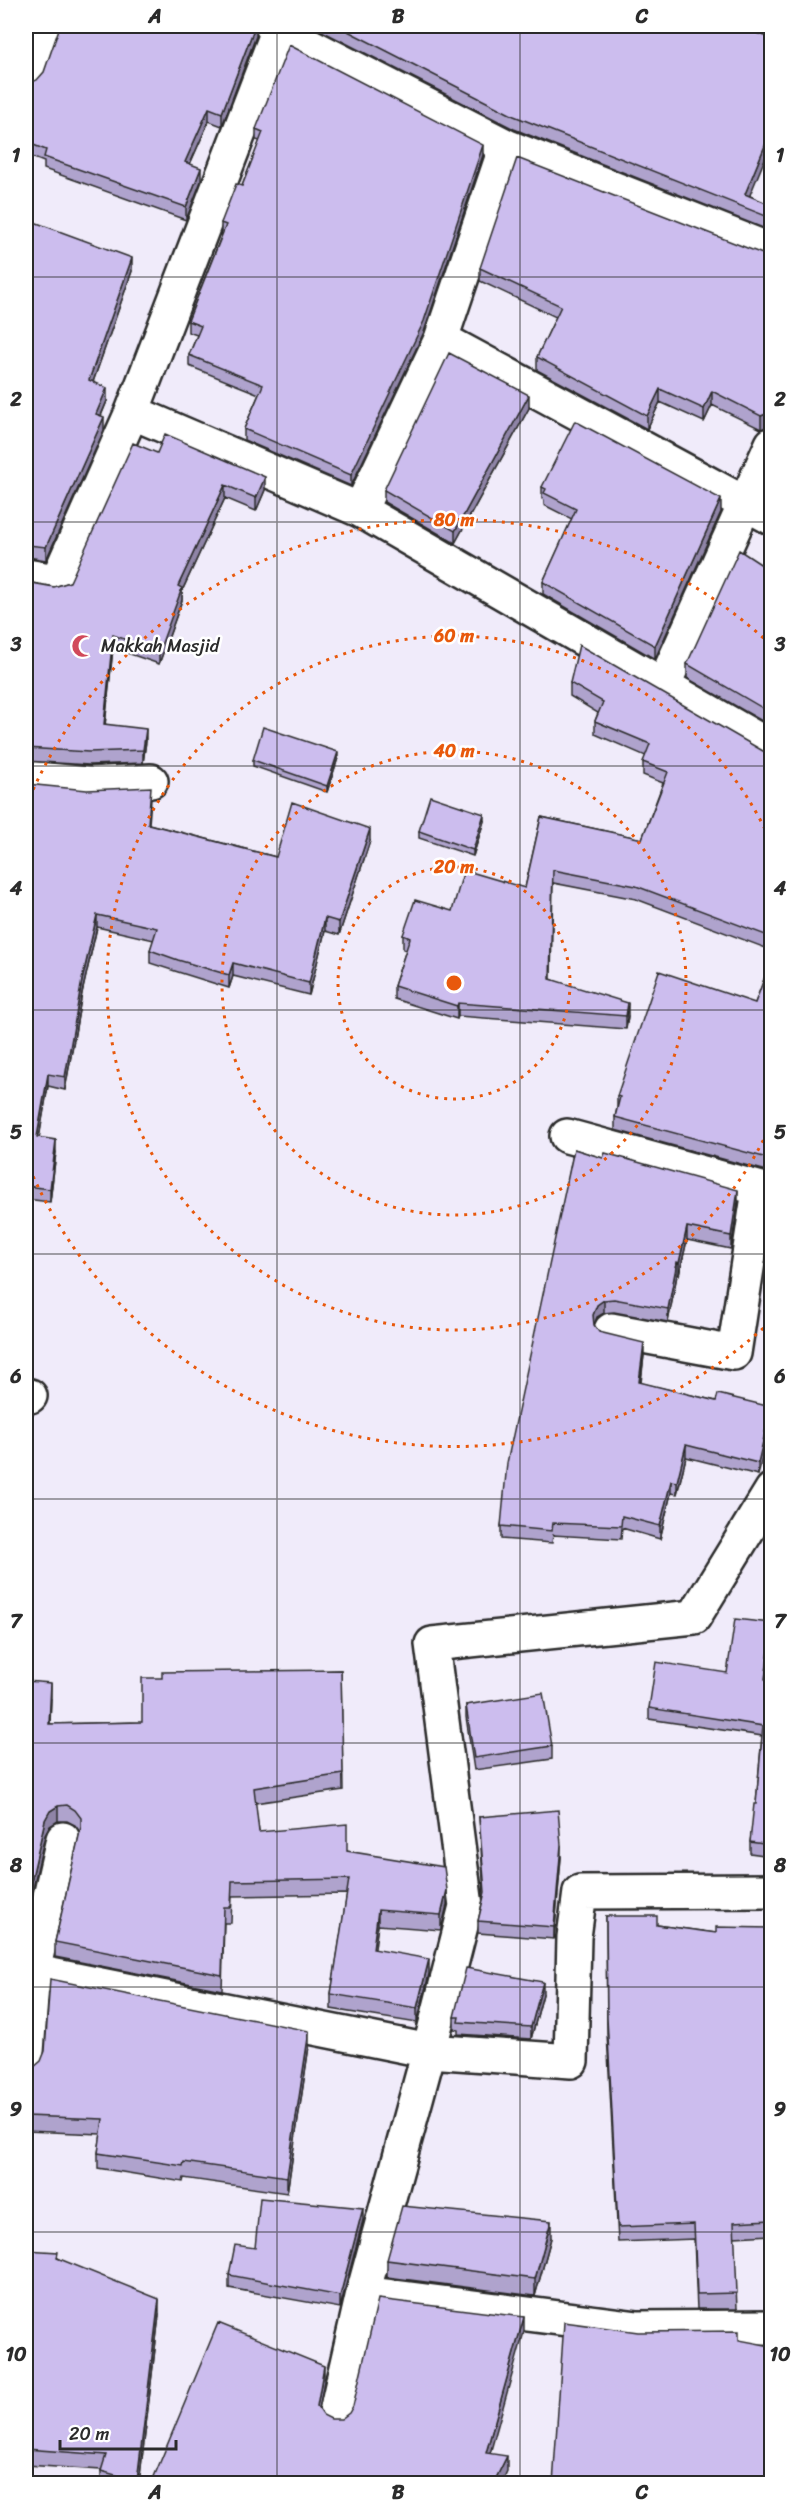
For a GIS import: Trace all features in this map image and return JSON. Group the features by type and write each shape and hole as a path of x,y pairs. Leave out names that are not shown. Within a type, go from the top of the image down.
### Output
{"street":[{"path":"26,78 46,26"},
{"path":"26,576 57,581 132,412 277,26 506,146 771,251"},
{"path":"754,26 771,33"},
{"path":"360,510 441,339 506,146"},
{"path":"441,339 771,518"},
{"path":"132,412 360,510 771,748"},
{"path":"664,684 771,444"},
{"path":"26,778 88,784 151,781"},
{"path":"567,1136 765,1191 734,1353 612,1330"},
{"path":"335,2416 363,2293 466,1906 432,1644 694,1617 771,1490"},
{"path":"26,2065 29,1971 63,1839"},
{"path":"29,1971 429,2051 571,2061 574,1937 580,1892 771,1891"},
{"path":"363,2293 638,2328 771,2327"}],"building":[{"path":"60,26 255,26 222,113 209,108 185,162 201,168 186,207 44,157 46,150 26,142 30,129 26,127 26,83 37,80 44,72"},
{"path":"338,26 742,26 771,38 771,131 745,194 771,205 771,218 514,116"},
{"path":"289,45 483,145 424,321 351,475 244,429 263,385 189,355 201,326 188,321 226,225 221,223 236,184 242,186 263,132 256,129"},
{"path":"517,158 771,256 771,412 761,416 712,391 704,409 660,389 647,416 537,357 561,306 480,268"},
{"path":"26,219 132,258 89,380 107,388 96,414 104,417 46,547 26,546"},
{"path":"449,353 529,395 455,531 384,490"},
{"path":"575,421 721,499 655,646 543,582 576,509 544,493 546,489 542,487"},
{"path":"165,434 265,477 256,498 225,485 178,586 182,588 159,651 113,635 104,724 146,729 143,750 89,752 26,748 26,582 54,587 70,582 133,443 157,453"},
{"path":"739,550 771,571 771,713 687,664"},
{"path":"579,645 771,754 771,937 636,886 553,870 550,979 628,1003 626,1016 458,1003 457,1006 394,986 410,938 403,935 415,900 452,911 464,870 525,888 541,817 642,839 668,772 643,762 650,744 595,721 603,702 570,683"},
{"path":"263,727 338,752 327,786 253,760"},
{"path":"26,784 87,790 151,787 148,824 276,857 292,802 370,829 339,922 325,918 309,983 233,963 229,975 178,960 150,950 157,928 97,915 82,980 65,1077 48,1074 37,1137 56,1140 50,1189 26,1186"},
{"path":"430,796 484,814 473,850 419,831"},
{"path":"771,961 771,1159 615,1117 620,1097 617,1096 659,971 755,1003"},
{"path":"574,1149 603,1158 605,1153 738,1190 731,1236 687,1227 679,1263 677,1262 668,1309 614,1299 604,1300 597,1305 593,1315 594,1325 599,1332 644,1343 639,1382 716,1401 718,1394 771,1407 758,1463 686,1445 677,1482 671,1481 660,1526 622,1516 621,1526 553,1523 552,1531 501,1526 507,1463"},
{"path":"771,1219 771,1244 768,1243"},
{"path":"26,1292 28,1292 26,1349"},
{"path":"735,1619 771,1623 765,1679 771,1680 771,1845 750,1842 763,1726 649,1708 656,1662 727,1673"},
{"path":"341,1670 343,1774 254,1788 259,1832 347,1824 347,1851 444,1867 447,1890 441,1915 378,1910 373,1949 429,1959 417,2008 331,1994 349,1879 232,1881 231,1907 224,1907 222,1975 55,1942 81,1827 81,1818 67,1805 58,1806 50,1811 45,1820 26,1904 26,1681 51,1683 49,1724 142,1722 142,1678 162,1678 162,1672"},
{"path":"543,1693 552,1746 474,1758 466,1705"},
{"path":"558,1810 561,1845 554,1927 478,1921 485,1892 479,1817"},
{"path":"606,1916 657,1916 657,1925 716,1933 716,1927 771,1928 771,2220 734,2222 737,2293 697,2294 694,2224 618,2227 607,2018"},
{"path":"466,1968 543,1982 531,2027 458,2022 459,2017 454,2017"},
{"path":"50,1979 309,2031 287,2177 184,2162 183,2166 98,2153 103,2119 26,2116 26,2068 34,2067 41,2061 45,2051"},
{"path":"260,2198 363,2208 340,2296 229,2275 235,2245 255,2248"},
{"path":"402,2206 551,2221 535,2279 387,2260"},
{"path":"26,2250 58,2252 57,2258 159,2299 137,2481 101,2471 106,2455 26,2449"},
{"path":"378,2299 524,2317 486,2453 507,2456 493,2484 151,2484 218,2323 324,2366 317,2406 323,2415 331,2419 341,2419 349,2413 353,2406"},
{"path":"564,2322 638,2332 739,2331 739,2340 771,2346 771,2484 553,2484"}],"place":[{"name":"Makkah Masjid","path":"83,646"}]}
